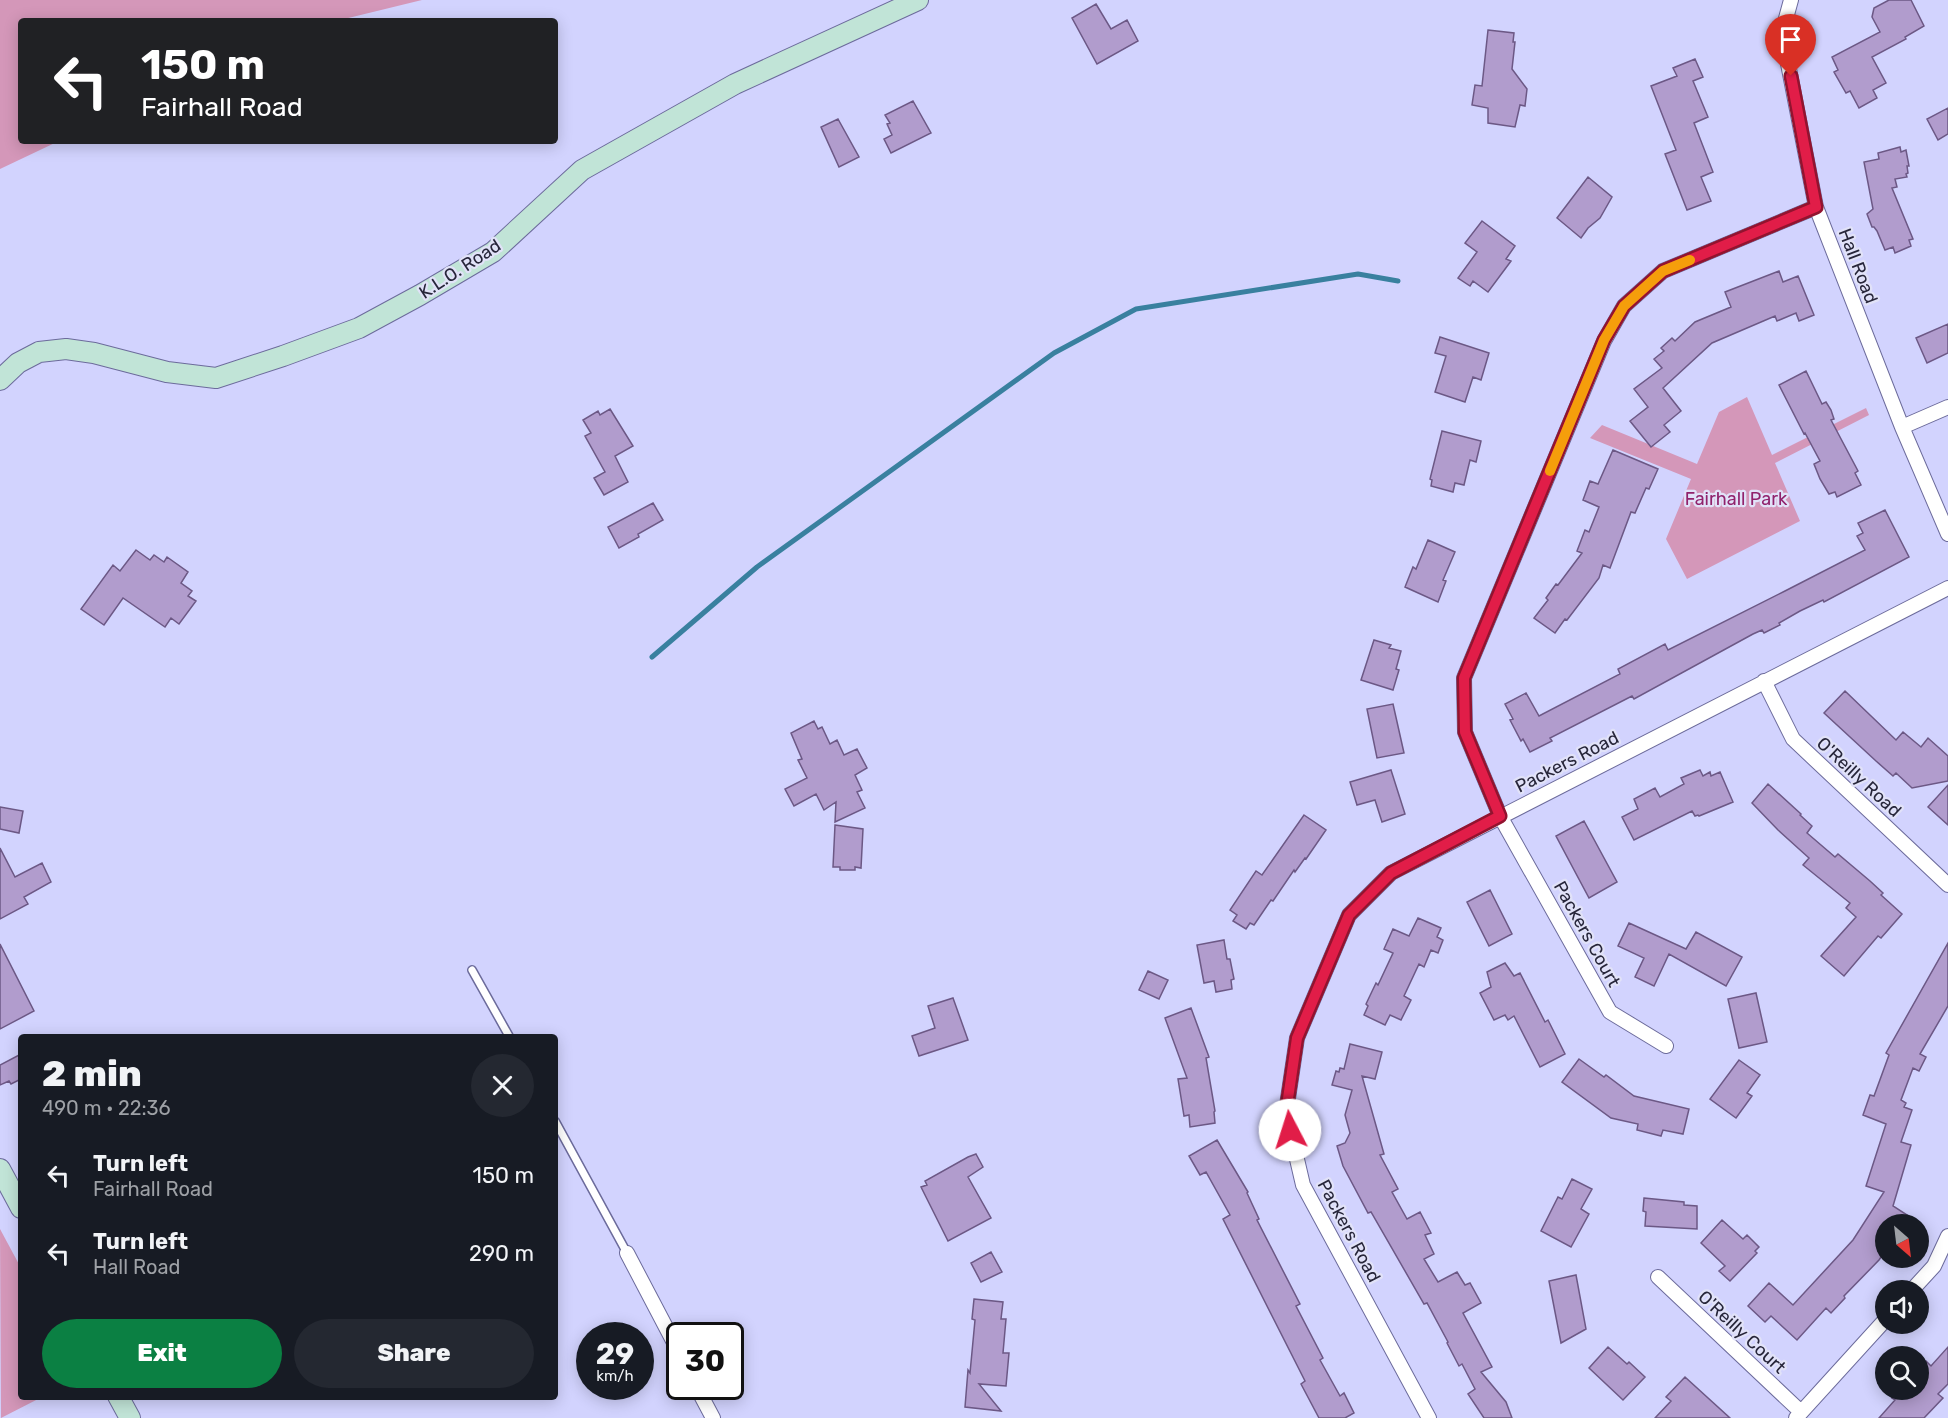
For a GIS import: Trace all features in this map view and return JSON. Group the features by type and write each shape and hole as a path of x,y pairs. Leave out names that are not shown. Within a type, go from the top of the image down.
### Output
{"main road":[{"name":"K.L.O. Road","path":"0,381 18,363 39,352 66,349 94,353 166,372 216,378 359,328 493,252 582,170 735,84 918,0"},
{"path":"0,1169 18,1202"},
{"path":"120,1400 130,1418"}],"street":[{"name":"Hall Road","path":"1791,0 1782,33 1816,207 1902,428 1948,534"},
{"name":"Packers Court","path":"1666,1047 1610,1012 1500,816 1465,732 1464,678 1604,340 1624,306 1663,271 1816,207"},
{"path":"1902,428 1948,407"},
{"name":"Packers Road","path":"1429,1418 1304,1185 1286,1112 1297,1038 1349,915 1391,873 1948,588"},
{"name":"O'Reilly Road","path":"1764,681 1793,739 1948,885"},
{"path":"1921,1280 1934,1266 1948,1236"},
{"path":"627,1253 666,1327"},
{"name":"O'Reilly Court","path":"1658,1277 1798,1415"},
{"path":"1798,1415 1875,1331"},
{"path":"703,1400 713,1418"}],"lane":[{"path":"472,970 508,1034"},
{"path":"558,1126 627,1253"}],"green space":[{"path":"0,0 422,0 348,18 18,18 18,144 53,144 0,169"},
{"name":"Fairhall Park","path":"1747,397 1772,455 1866,408 1869,415 1775,463 1800,521 1687,579 1666,539 1691,479 1590,438 1602,425 1697,464 1719,412"},
{"path":"0,1229 18,1262 18,1400 36,1400 1,1418"}],"building":[{"path":"1889,0 1911,0 1924,26 1905,37 1906,39 1872,57 1886,83 1873,90 1877,98 1859,108 1850,91 1846,93 1834,72 1838,70 1832,57 1880,32 1872,17 1874,8"},
{"path":"1096,4 1111,29 1127,20 1138,41 1097,64 1072,18"},
{"path":"1488,30 1514,33 1512,69 1527,89 1525,106 1520,105 1515,127 1488,123 1488,108 1472,105 1475,85 1482,86"},
{"path":"1695,59 1703,77 1693,81 1708,117 1694,123 1713,172 1701,177 1711,201 1687,210 1665,154 1676,150 1651,86 1677,76 1673,68"},
{"path":"913,101 931,133 891,153 884,139 892,135 887,124 890,123 885,115"},
{"path":"1948,108 1948,134 1938,140 1927,119"},
{"path":"838,119 859,157 839,167 821,127"},
{"path":"1900,147 1901,152 1906,150 1908,173 1907,177 1895,179 1897,187 1892,188 1913,239 1909,240 1911,246 1895,253 1893,247 1885,250 1867,214 1873,209 1864,162 1879,159 1878,153"},
{"path":"1588,177 1612,197 1600,218 1588,228 1581,238 1557,218"},
{"path":"1482,221 1515,246 1506,259 1511,261 1488,292 1473,281 1470,286 1458,278 1477,252 1465,243"},
{"path":"1779,271 1783,282 1798,276 1814,315 1799,321 1796,313 1777,321 1775,316 1712,343 1663,388 1681,411 1664,425 1670,432 1651,447 1630,421 1648,407 1634,389 1662,368 1654,359 1664,351 1661,348 1672,338 1675,341 1695,322 1731,307 1725,292"},
{"path":"1948,324 1948,353 1927,363 1916,338"},
{"path":"1440,337 1489,353 1481,380 1473,377 1465,402 1435,392 1446,356 1435,353"},
{"path":"1806,371 1822,404 1826,402 1831,410 1834,419 1831,420 1858,471 1855,473 1861,485 1837,497 1835,492 1829,494 1820,479 1814,464 1820,461 1779,385"},
{"path":"610,409 633,446 615,456 628,482 604,495 594,478 605,472 585,436 591,433 583,420 598,411 600,415"},
{"path":"1442,431 1481,441 1476,462 1470,460 1464,485 1455,483 1453,492 1431,486 1432,480 1430,479"},
{"path":"1613,450 1658,469 1649,489 1646,488 1635,513 1631,512 1610,568 1603,565 1599,578 1555,633 1534,618 1548,600 1546,598 1556,584 1558,585 1582,553 1577,551 1585,530 1589,532 1599,507 1583,500 1590,481 1598,484"},
{"path":"653,503 663,520 619,548 608,527"},
{"path":"1885,510 1909,557 1824,602 1823,600 1800,611 1764,633 1762,630 1753,634 1634,699 1632,696 1550,738 1552,741 1530,752 1523,739 1521,741 1505,704 1526,693 1539,716 1620,674 1618,669 1665,644 1668,650 1785,591 1865,550 1857,536 1863,533 1858,523"},
{"path":"1428,540 1455,552 1443,580 1446,581 1438,602 1405,587 1413,567 1416,569"},
{"path":"136,550 150,560 154,555 164,562 167,557 188,572 181,583 192,591 188,596 196,601 179,624 171,618 165,627 123,598 104,625 81,609 113,565 120,571"},
{"path":"1374,640 1401,651 1396,669 1399,670 1393,690 1361,680"},
{"path":"1845,691 1896,740 1903,732 1921,747 1928,738 1948,756 1948,781 1912,788 1896,773 1893,776 1824,713"},
{"path":"1393,704 1404,753 1377,758 1367,709"},
{"path":"814,721 818,729 822,727 830,744 837,740 844,755 857,749 867,768 855,775 862,790 857,792 865,808 835,822 836,802 824,810 816,794 794,806 785,789 807,778 798,760 802,759 791,733"},
{"path":"1391,770 1405,814 1382,822 1375,800 1357,805 1350,782"},
{"path":"1700,770 1703,776 1710,772 1711,776 1720,772 1733,802 1699,816 1695,816 1692,811 1634,840 1622,817 1638,809 1634,799 1655,788 1660,797 1684,784 1681,778"},
{"path":"1768,784 1812,826 1807,833 1835,857 1838,854 1870,881 1883,893 1881,895 1902,914 1881,938 1878,936 1844,976 1821,956 1856,917 1846,908 1850,903 1803,865 1809,858 1752,803"},
{"path":"1948,785 1948,825 1928,807"},
{"path":"0,807 23,811 19,833 0,829"},
{"path":"1304,815 1326,830 1254,925 1250,923 1246,929 1233,921 1237,915 1230,910 1256,871 1262,875"},
{"path":"1584,821 1617,882 1589,898 1556,836"},
{"path":"835,825 863,829 861,868 840,870 840,867 833,867"},
{"path":"0,848 15,877 42,863 51,882 24,897 28,904 0,919"},
{"path":"1490,890 1512,934 1489,946 1467,902"},
{"path":"1418,918 1441,928 1437,937 1443,940 1438,953 1431,950 1424,967 1419,964 1404,996 1411,1000 1401,1020 1390,1015 1385,1025 1364,1015 1368,1006 1366,1004 1393,953 1384,949 1393,929 1409,936"},
{"path":"1629,923 1686,949 1696,932 1742,957 1726,986 1669,954 1654,986 1635,977 1644,958 1618,946"},
{"path":"1224,940 1227,959 1230,959 1234,979 1231,980 1232,989 1216,992 1214,981 1204,983 1197,945"},
{"path":"1948,943 1948,1006 1920,1054 1926,1057 1919,1071 1913,1068 1901,1100 1906,1103 1904,1107 1912,1110 1901,1142 1911,1145 1893,1206 1905,1214 1875,1214 1875,1264 1831,1313 1826,1308 1797,1340 1771,1316 1765,1322 1748,1306 1769,1283 1793,1305 1853,1240 1884,1192 1866,1186 1886,1124 1863,1115 1870,1095 1874,1096 1889,1055 1886,1053"},
{"path":"0,944 34,1011 0,1029"},
{"path":"1505,963 1514,976 1520,973 1545,1022 1548,1020 1565,1054 1540,1067 1514,1016 1508,1020 1505,1015 1494,1020 1480,993 1491,987 1487,972"},
{"path":"1148,971 1168,980 1159,999 1139,990"},
{"path":"1756,993 1767,1042 1739,1048 1728,999"},
{"path":"953,998 968,1040 919,1056 912,1036 935,1028 928,1006"},
{"path":"1191,1008 1209,1057 1206,1058 1215,1123 1190,1127 1189,1115 1184,1116 1178,1079 1187,1078 1165,1018"},
{"path":"1350,1044 1382,1052 1375,1079 1362,1076 1384,1154 1380,1155 1398,1189 1392,1192 1407,1219 1420,1212 1431,1233 1425,1235 1434,1254 1424,1259 1438,1282 1457,1272 1465,1285 1470,1283 1481,1303 1463,1313 1492,1367 1481,1372 1506,1402 1512,1418 1484,1418 1468,1394 1475,1389 1462,1364 1459,1366 1427,1303 1424,1304 1371,1212 1368,1213 1343,1166 1337,1146 1345,1143 1350,1133 1345,1115 1352,1090 1332,1085 1336,1071 1339,1072 1340,1068 1344,1069"},
{"path":"18,1056 18,1080 0,1085 0,1065"},
{"path":"1579,1059 1634,1096 1689,1109 1683,1134 1663,1130 1661,1136 1637,1130 1638,1124 1611,1118 1562,1082"},
{"path":"1739,1060 1760,1075 1747,1093 1752,1096 1736,1118 1710,1099"},
{"path":"1217,1140 1248,1192 1259,1219 1257,1220 1300,1304 1296,1306 1323,1358 1320,1360 1340,1396 1344,1393 1354,1413 1345,1418 1319,1418 1301,1384 1305,1381 1223,1219 1230,1215 1206,1172 1200,1175 1189,1156"},
{"path":"976,1154 983,1167 968,1177 991,1218 948,1241 921,1187 927,1185 925,1181"},
{"path":"1572,1179 1592,1189 1581,1209 1589,1214 1571,1247 1541,1231 1558,1197 1562,1199"},
{"path":"1644,1198 1684,1202 1684,1205 1697,1206 1697,1229 1645,1226"},
{"path":"1722,1220 1743,1239 1747,1235 1759,1247 1755,1251 1757,1253 1730,1281 1719,1271 1725,1266 1701,1243"},
{"path":"991,1252 1002,1272 981,1282 971,1263"},
{"path":"1576,1275 1586,1329 1561,1343 1549,1281"},
{"path":"974,1299 1003,1302 1001,1319 1006,1319 1003,1353 1009,1353 1006,1386 979,1384 1001,1411 965,1407 975,1320 972,1319"},
{"path":"1608,1347 1645,1377 1623,1400 1589,1368"},
{"path":"1948,1347 1948,1384 1938,1394 1943,1398 1924,1418 1879,1418 1895,1400 1929,1400 1929,1364 1931,1366"},
{"path":"1685,1377 1730,1418 1655,1418 1671,1401 1666,1397"}],"waterway":[{"path":"652,657 757,567 1054,353 1136,309 1358,274 1398,281"}],"slow traffic":[{"path":"1550,471 1604,340 1624,306 1663,271 1690,260"}],"route":[{"path":"1290,1130 1286,1112 1297,1038 1349,915 1391,873 1500,816 1465,732 1464,678 1604,340 1624,306 1663,271 1816,207 1791,76"}]}
